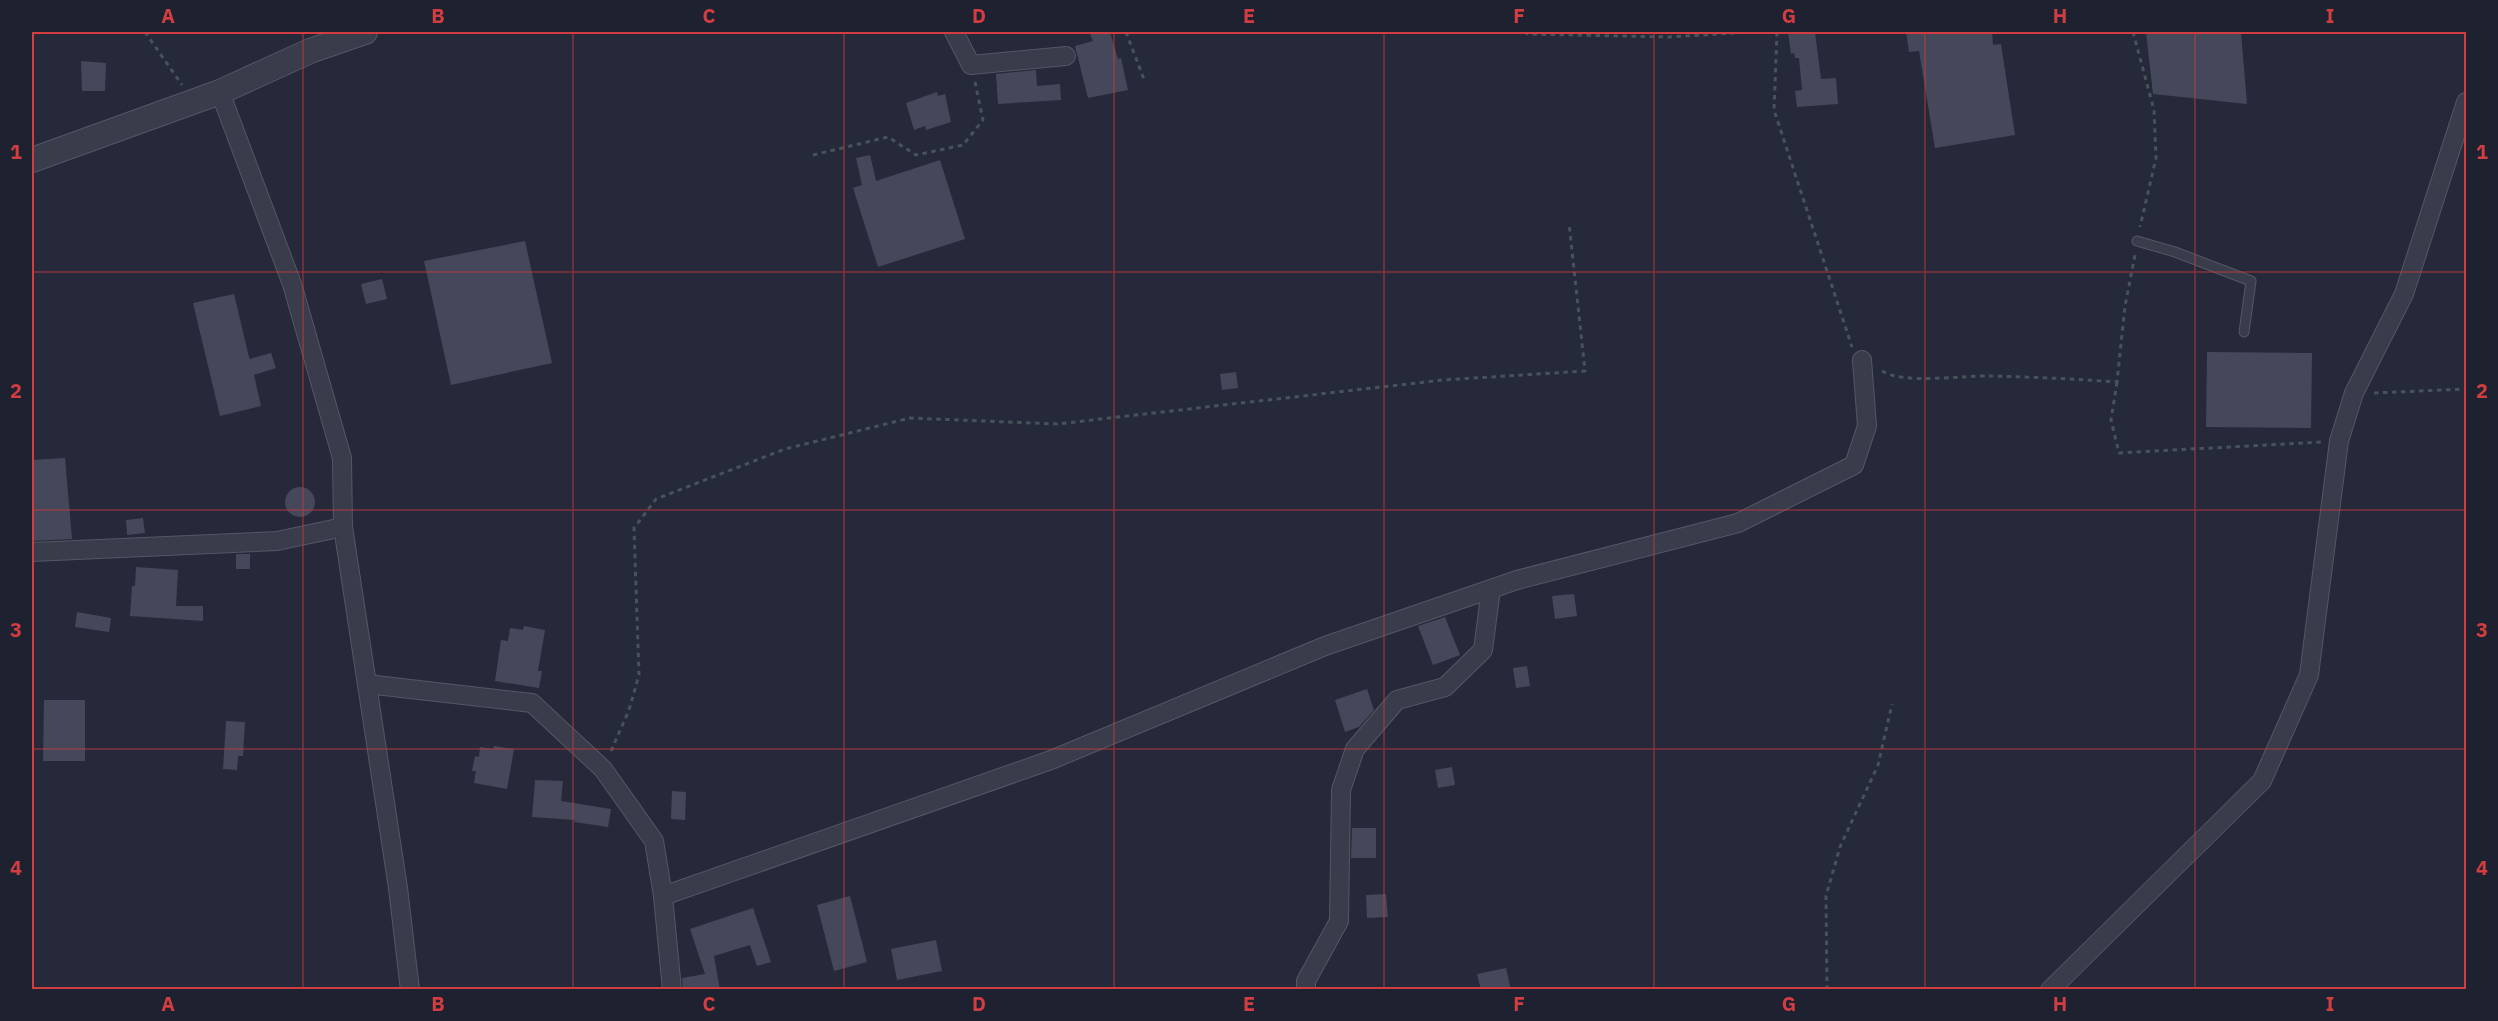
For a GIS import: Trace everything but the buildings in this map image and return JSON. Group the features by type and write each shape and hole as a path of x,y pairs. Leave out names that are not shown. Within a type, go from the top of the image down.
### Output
{"street":[{"path":"32,160 194,102 310,51 365,32"},
{"path":"954,32 971,65 1066,56"},
{"path":"220,92 292,284 342,458 343,527 398,888 410,990"},
{"path":"2050,990 2262,781 2309,675 2339,441 2354,393 2404,294 2466,102"},
{"path":"663,896 1051,760 1325,646 1517,580 1738,523 1854,465 1867,426 1862,360"},
{"path":"32,552 277,541 343,527"},
{"path":"1306,990 1306,981 1339,921 1341,790 1355,749 1397,700 1444,687 1483,650 1491,589"},
{"path":"367,684 532,703 603,769 654,841 663,896 672,990"}],"lane":[{"path":"2137,241 2175,252 2250,281 2244,332"}],"path":[{"path":"146,32 194,102"},
{"path":"1126,32 1145,82"},
{"path":"1524,32 1528,34 1669,37 1752,32"},
{"path":"1777,32 1774,110 1855,354 1888,375 1926,378 1989,376 2117,382"},
{"path":"2133,32 2154,110 2156,158 2125,306 2111,420 2119,453 2339,441"},
{"path":"813,155 888,137 916,155 963,146 983,120 971,65"},
{"path":"603,769 629,710 639,675 634,528 656,499 785,449 910,418 1057,424 1443,380 1585,371 1569,223"},
{"path":"2354,393 2466,389"},
{"path":"1827,990 1826,896 1840,847 1878,765 1892,704"}]}
